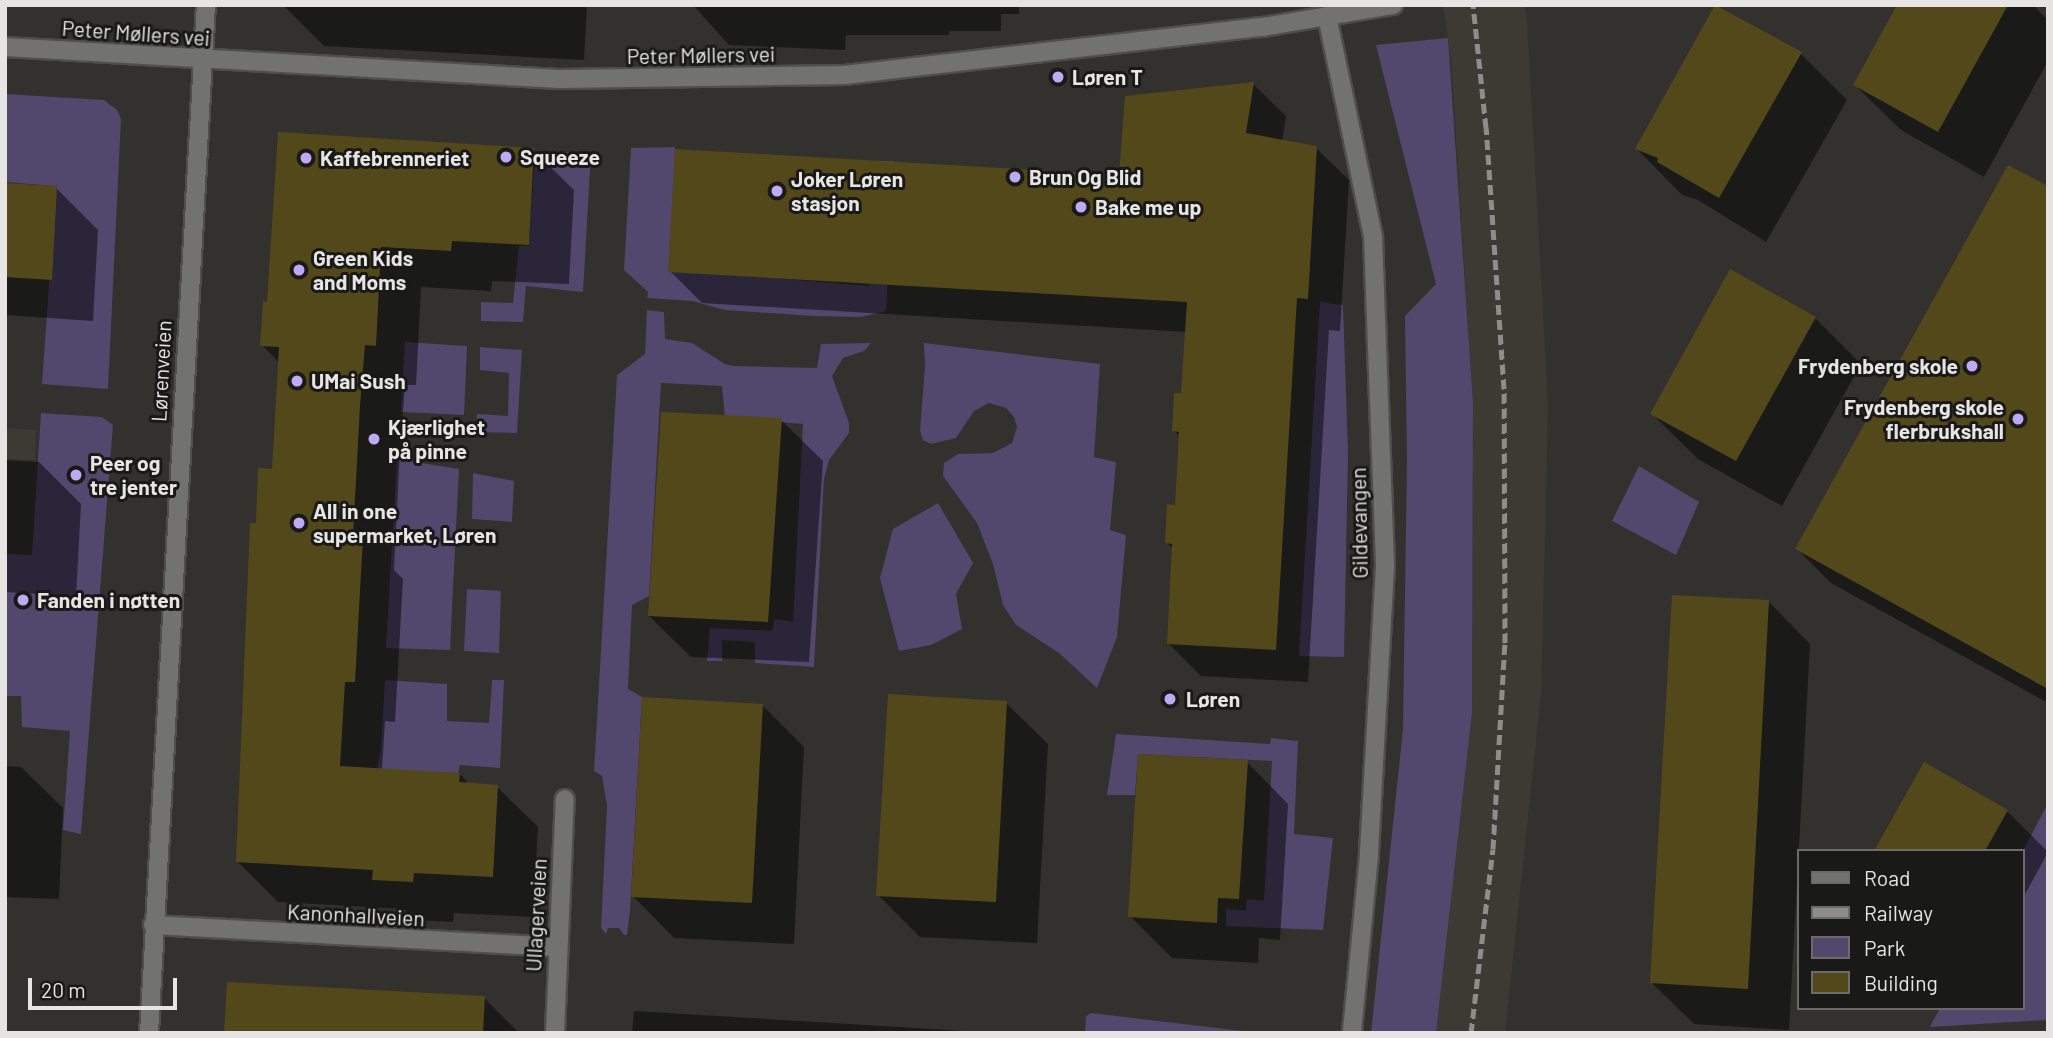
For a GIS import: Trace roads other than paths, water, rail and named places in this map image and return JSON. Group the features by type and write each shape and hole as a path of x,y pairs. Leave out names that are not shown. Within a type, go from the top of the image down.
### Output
{"street":[{"name":"Lørenveien","path":"149,1033 206,5"},
{"name":"Peter Møllers vei","path":"5,47 559,79 845,75 1263,27 1393,5"},
{"name":"Gildevangen","path":"1327,16 1373,237 1385,566 1369,855 1352,1033"},
{"name":"Ullagerveien","path":"555,1033 565,799"},
{"name":"Kanonhallveien","path":"153,925 557,947"}],"railway":[{"path":"1471,1033 1493,849 1505,643 1504,389 1486,128 1473,5"}],"place":[{"name":"Løren T","path":"1058,77"},
{"name":"Squeeze","path":"506,157"},
{"name":"Kaffebrenneriet","path":"306,158"},
{"name":"Brun Og Blid","path":"1015,177"},
{"name":"Joker Løren stasjon","path":"777,191"},
{"name":"Bake me up","path":"1081,207"},
{"name":"Green Kids and Moms","path":"299,270"},
{"name":"Frydenberg skole","path":"1972,366"},
{"name":"UMai Sush","path":"297,381"},
{"name":"Frydenberg skole flerbrukshall","path":"2018,419"},
{"name":"Kjærlighet på pinne","path":"374,439"},
{"name":"Peer og tre jenter","path":"76,475"},
{"name":"All in one supermarket, Løren","path":"299,523"},
{"name":"Fanden i nøtten","path":"23,600"},
{"name":"Løren","path":"1170,699"}]}
